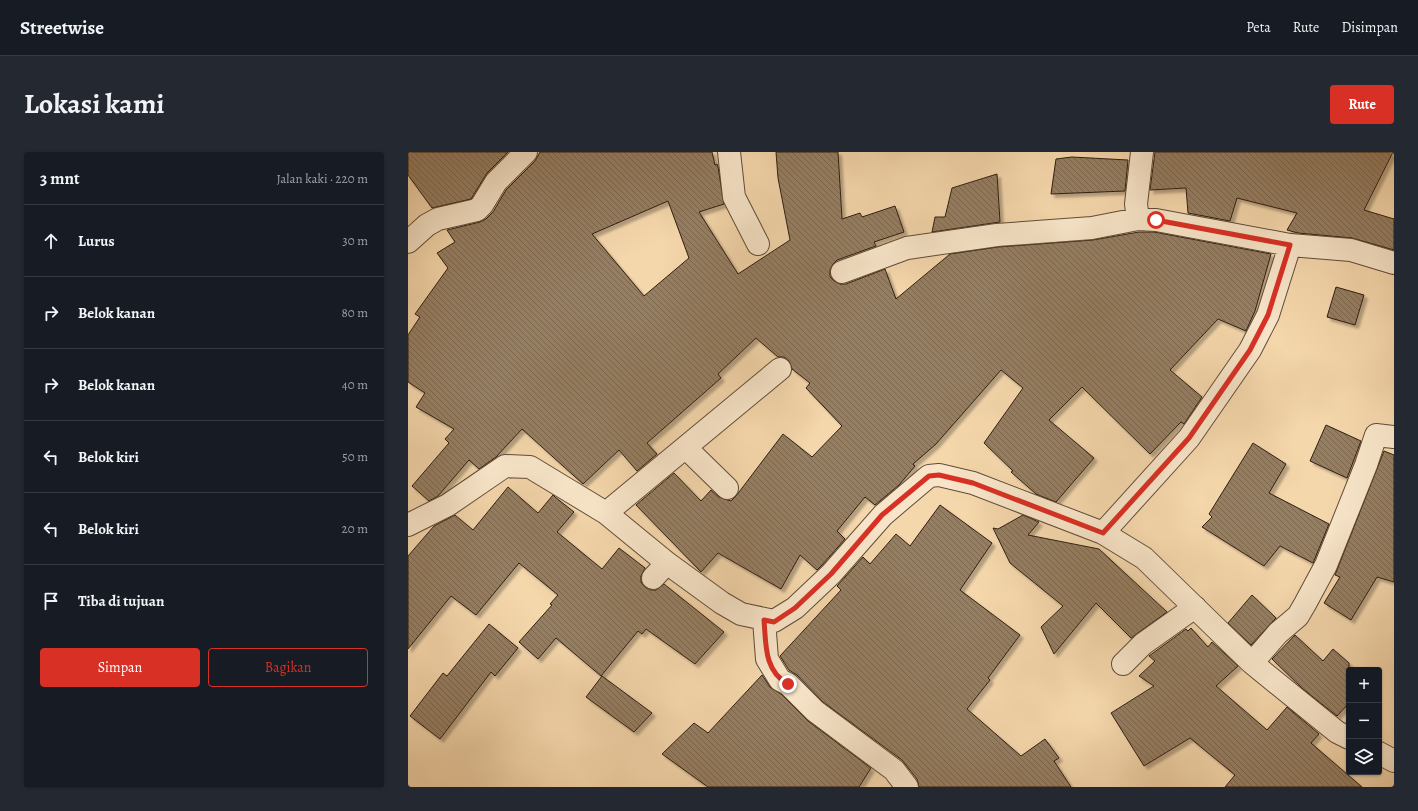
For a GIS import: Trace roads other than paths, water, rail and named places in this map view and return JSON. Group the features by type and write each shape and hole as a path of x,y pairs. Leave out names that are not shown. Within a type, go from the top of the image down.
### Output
{"street":[{"path":"408,242 427,225 438,219 477,210 482,205 496,182 526,152"},
{"path":"729,152 734,197 758,244"},
{"path":"1138,219 1136,204 1142,152"},
{"path":"842,272 908,248 998,235 1092,228 1138,219 1156,220 1290,245 1351,250 1394,263"},
{"path":"1103,533 1189,438 1250,350 1268,315 1290,245"},
{"path":"606,513 780,369"},
{"path":"1252,663 1278,633 1298,616 1305,604 1326,565 1366,465 1376,435 1394,437"},
{"path":"686,448 726,488"},
{"path":"408,525 448,505 505,466 517,465 530,467 606,513 660,571 741,614 774,622 795,608 831,574 882,515 929,476 939,475 973,483 1103,533 1144,558 1252,663 1337,732 1346,736"},
{"path":"1123,664 1143,644 1196,607"},
{"path":"764,620 767,659 780,680 788,684 815,710 894,770 907,787"},
{"path":"1382,755 1394,761"}]}
